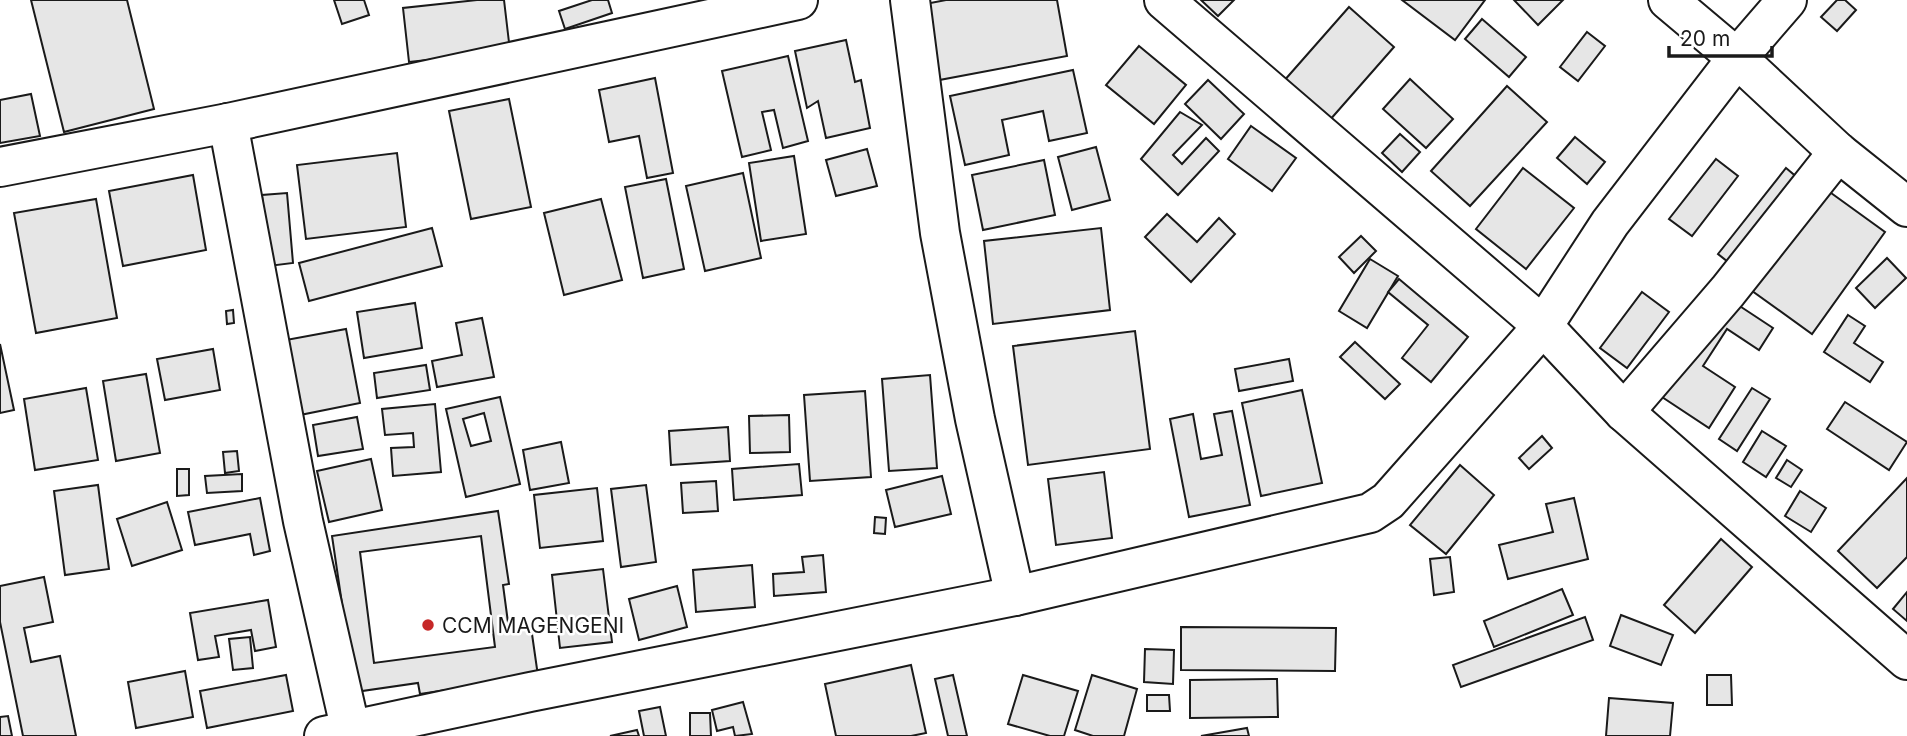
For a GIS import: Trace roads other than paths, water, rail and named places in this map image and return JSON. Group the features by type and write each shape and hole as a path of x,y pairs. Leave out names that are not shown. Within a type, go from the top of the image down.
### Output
{"street":[{"path":"0,167 228,123 797,0"},
{"path":"910,0 940,233 975,419 1015,596"},
{"path":"1164,0 1543,326 1624,412 1907,660"},
{"path":"1668,0 1737,58 1838,152 1907,207"},
{"path":"228,123 342,734 491,700 1015,596 1370,513 1388,501 1543,326 1610,223 1737,58 1787,0"},
{"path":"1624,412 1728,290 1838,152"}],"place":[{"name":"CCM MAGENGENI","path":"428,625"}]}
